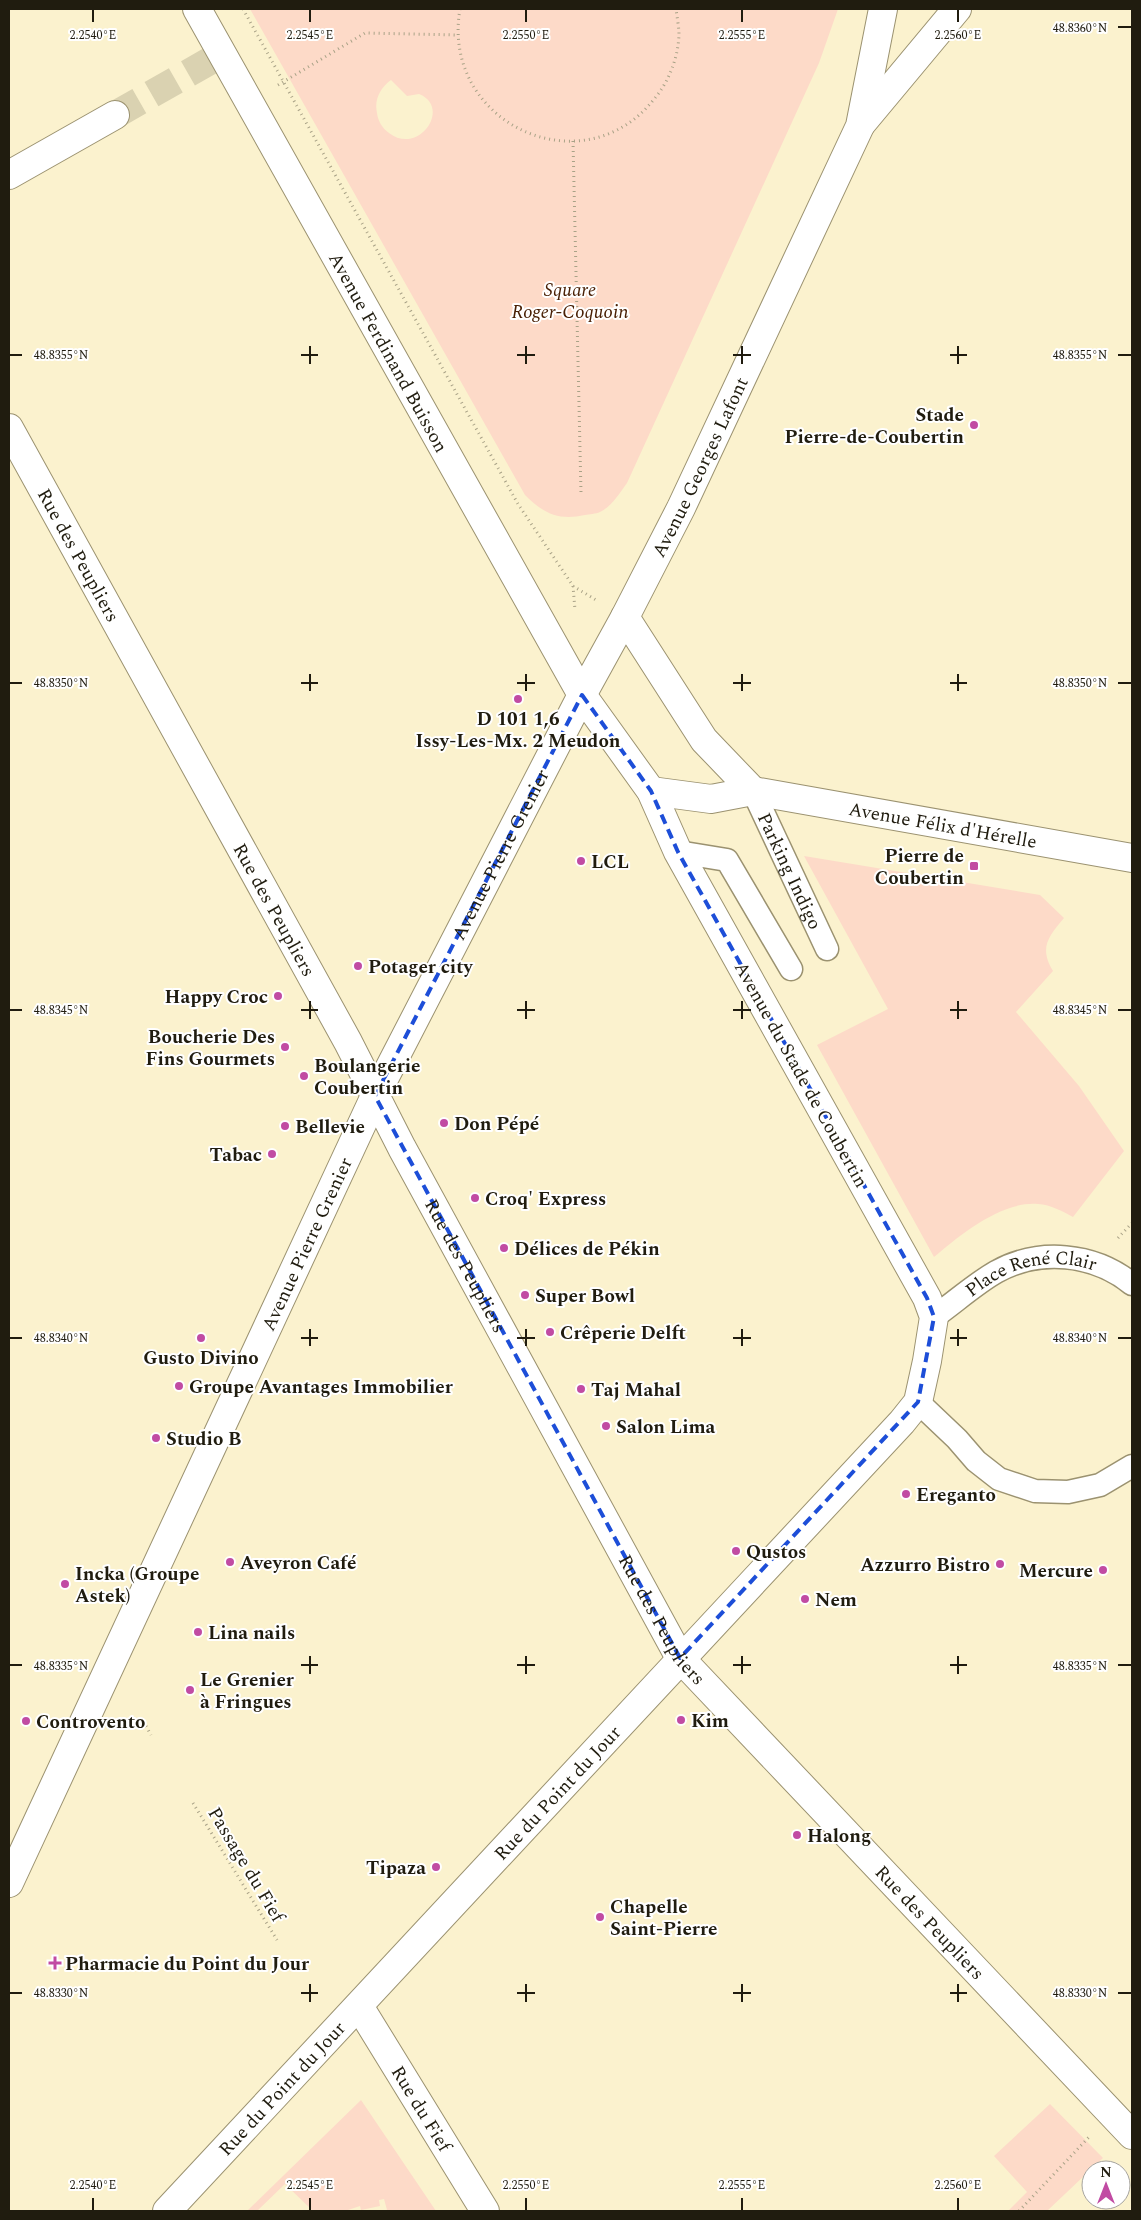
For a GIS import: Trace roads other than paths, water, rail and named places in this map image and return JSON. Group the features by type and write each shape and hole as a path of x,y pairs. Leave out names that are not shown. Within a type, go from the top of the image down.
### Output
{"street":[{"name":"Avenue Ferdinand Buisson","path":"197,9 582,695"},
{"name":"Avenue Georges Lafont","path":"582,695 625,617 685,499 860,126 884,9"},
{"name":"Avenue Georges Lafont","path":"860,126 957,9"},
{"path":"9,175 115,114"},
{"name":"Rue des Peupliers","path":"9,428 348,1042 402,1148 680,1658 1126,2126"},
{"path":"625,617 704,740 753,791"},
{"path":"582,695 651,791"},
{"name":"Avenue Pierre Grenier","path":"9,1883 375,1096 582,695"},
{"name":"Avenue Félix d'Hérelle","path":"651,791 710,799 753,791 1132,858"},
{"name":"Avenue du Stade de Coubertin","path":"651,791 678,852 922,1290 934,1317"},
{"name":"Rue du Point du Jour","path":"167,2211 680,1658 902,1422 918,1402 934,1317"},
{"name":"Rue du Fief","path":"359,2006 485,2211"}],"lane":[{"name":"Parking Indigo","path":"753,791 827,949"},
{"path":"678,852 727,860 790,970"},
{"name":"Place René Clair","path":"934,1317 996,1273 1018,1262 1056,1256 1095,1262 1119,1274 1132,1284"},
{"path":"918,1402 957,1438 976,1461 999,1478 1035,1491 1068,1492 1100,1485 1132,1466"}],"tunnel":[{"path":"115,115 222,54"}],"place":[{"name":"Stade Pierre-de-Coubertin","path":"974,425"},
{"name":"D 101 1,6 Issy-Les-Mx. 2 Meudon","path":"518,699"},
{"name":"LCL","path":"581,861"},
{"name":"Pierre de Coubertin","path":"974,866"},
{"name":"Potager city","path":"358,966"},
{"name":"Happy Croc","path":"278,996"},
{"name":"Boucherie Des Fins Gourmets","path":"285,1047"},
{"name":"Boulangerie Coubertin","path":"304,1076"},
{"name":"Don Pépé","path":"444,1123"},
{"name":"Bellevie","path":"285,1126"},
{"name":"Tabac","path":"272,1154"},
{"name":"Croq' Express","path":"475,1198"},
{"name":"Délices de Pékin","path":"504,1248"},
{"name":"Super Bowl","path":"525,1295"},
{"name":"Crêperie Delft","path":"550,1332"},
{"name":"Gusto Divino","path":"201,1338"},
{"name":"Groupe Avantages Immobilier","path":"179,1386"},
{"name":"Taj Mahal","path":"581,1389"},
{"name":"Salon Lima","path":"606,1426"},
{"name":"Studio B","path":"156,1438"},
{"name":"Ereganto","path":"906,1494"},
{"name":"Qustos","path":"736,1551"},
{"name":"Aveyron Café","path":"230,1562"},
{"name":"Azzurro Bistro","path":"1000,1564"},
{"name":"Mercure","path":"1103,1570"},
{"name":"Incka (Groupe Astek)","path":"65,1584"},
{"name":"Nem","path":"805,1599"},
{"name":"Lina nails","path":"198,1632"},
{"name":"Le Grenier à Fringues","path":"190,1690"},
{"name":"Kim","path":"681,1720"},
{"name":"Controvento","path":"26,1721"},
{"name":"Halong","path":"797,1835"},
{"name":"Tipaza","path":"436,1867"},
{"name":"Chapelle Saint-Pierre","path":"600,1917"},
{"name":"Pharmacie du Point du Jour","path":"55,1963"}],"park label":[{"name":"Square Roger-Coquoin","path":"570,300"}]}
